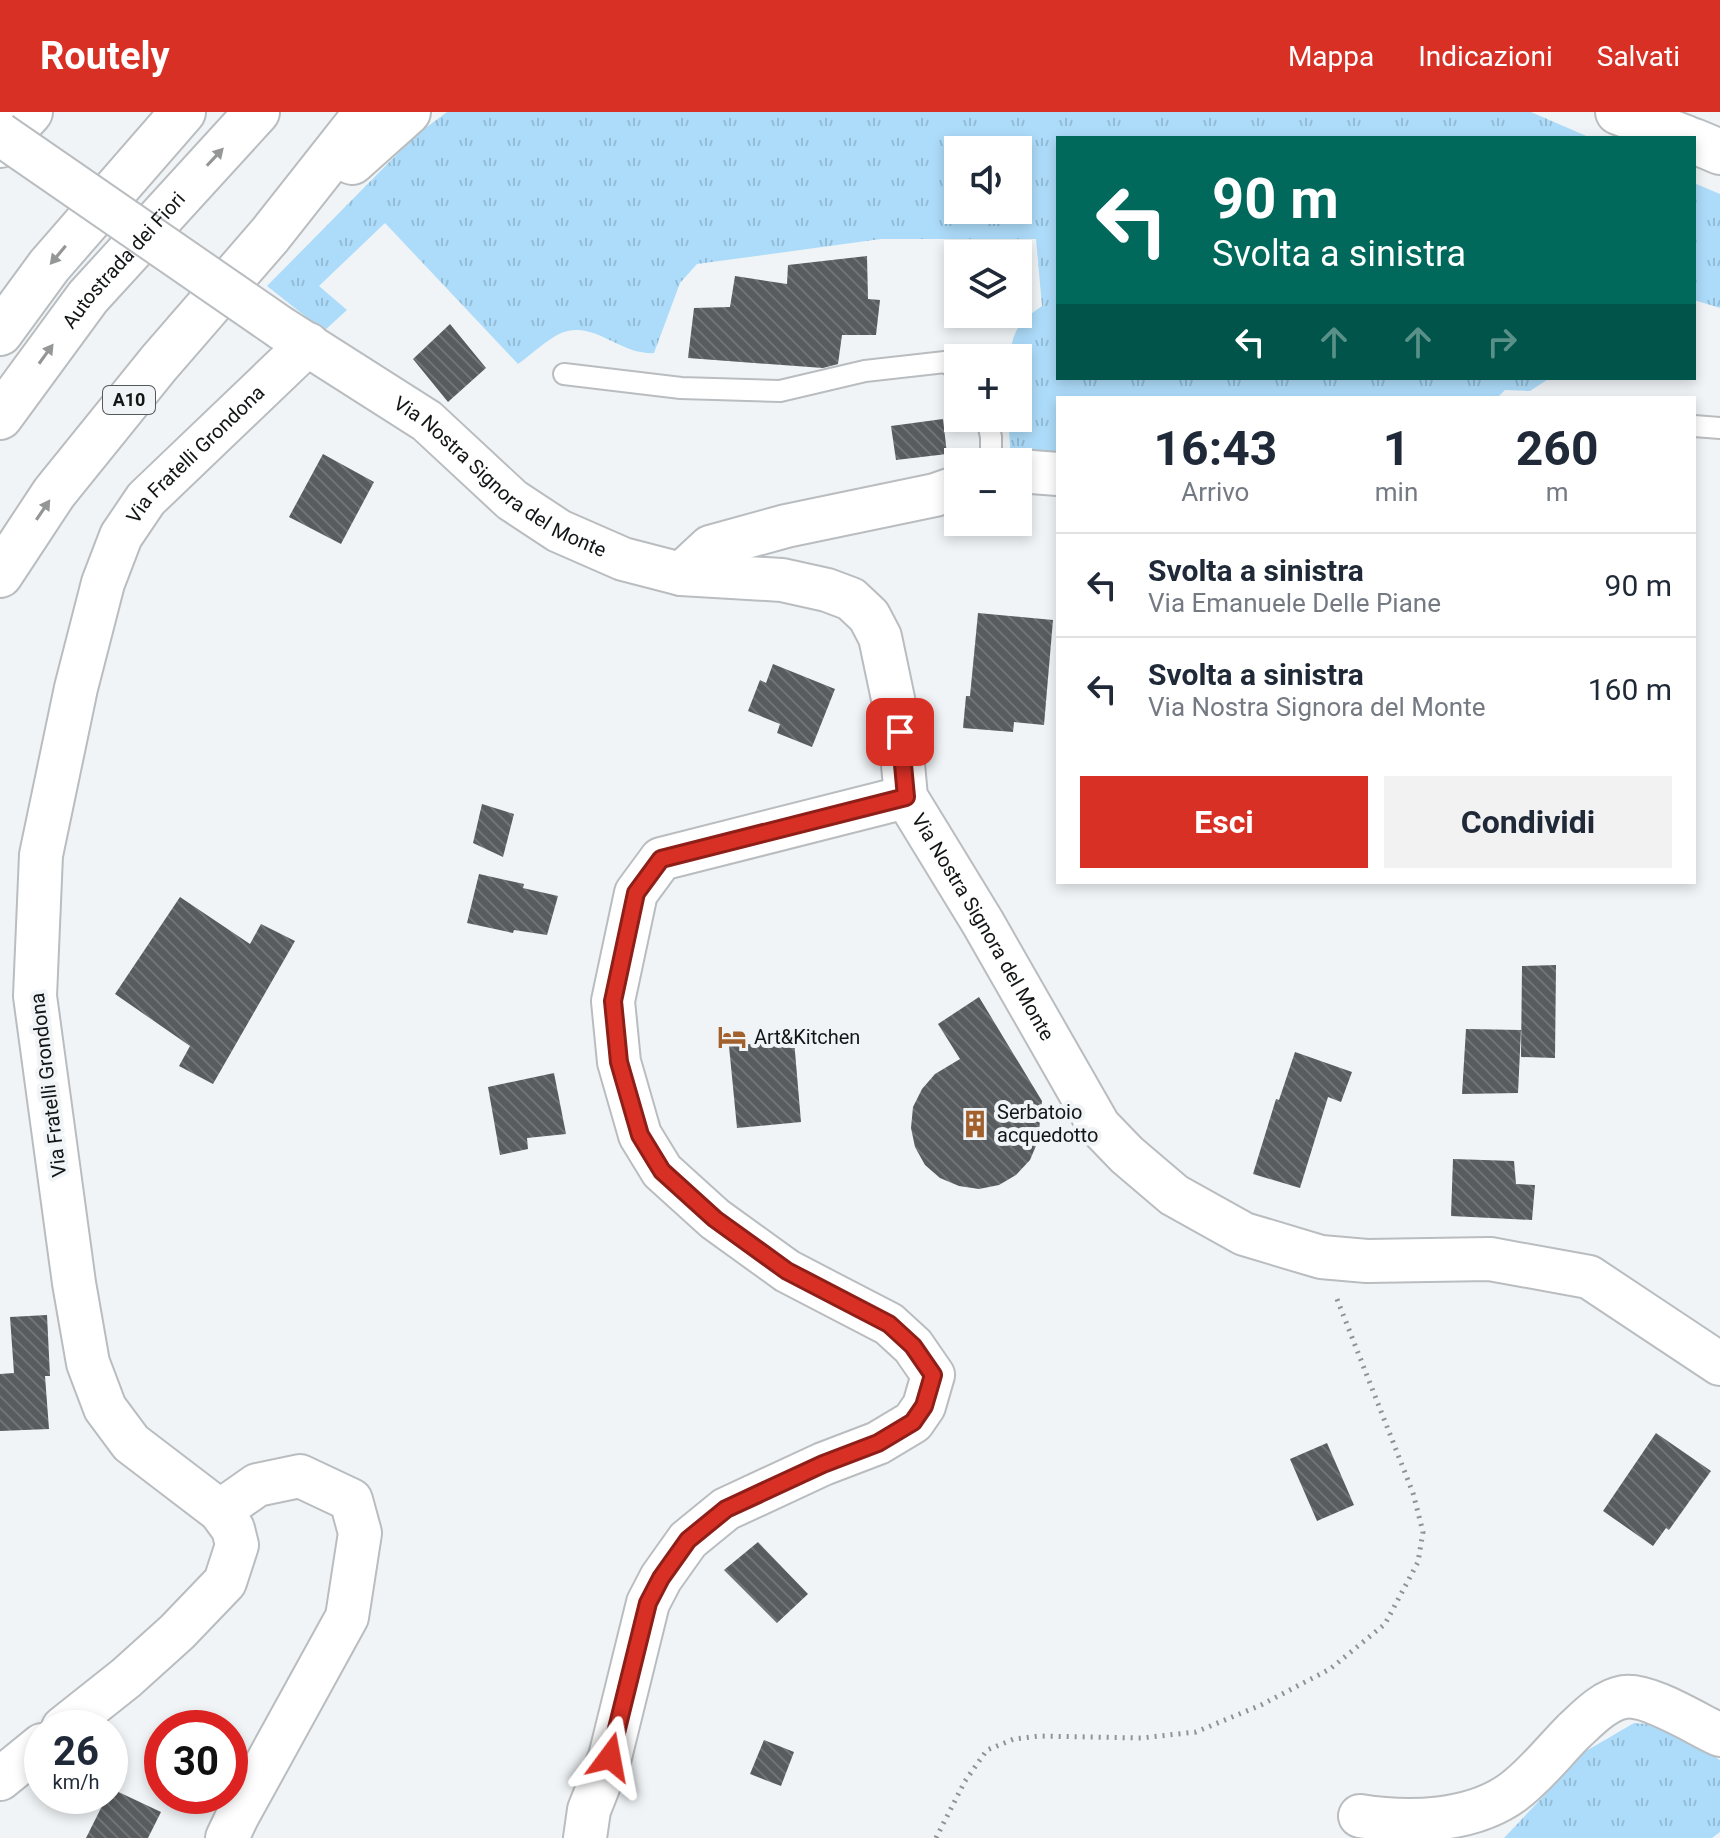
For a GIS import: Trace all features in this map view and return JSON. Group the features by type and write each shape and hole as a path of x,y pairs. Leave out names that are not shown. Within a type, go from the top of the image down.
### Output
{"highway":[{"path":"0,145 30,112"},
{"path":"0,333 49,266 183,112"},
{"name":"Autostrada dei Fiori","path":"0,417 88,297 257,112"},
{"name":"A10","path":"0,575 54,493 159,363 270,235 367,112"},
{"path":"270,235 408,112"},
{"path":"1618,112 1681,136"},
{"path":"1696,142 1720,152"}],"street":[{"name":"Via Nostra Signora del Monte","path":"0,134 294,336 427,421 512,500 559,531 623,559 681,574 782,580 851,599 869,616 880,637 900,732 906,797 983,923 1099,1126 1174,1195 1244,1234 1321,1257 1367,1261 1490,1259 1589,1277 1720,1364"},
{"name":"Via Fratelli Grondona","path":"85,1710 136,1669 225,1582 237,1545 233,1529 220,1511 131,1443 105,1408 88,1363 74,1283 35,996 41,855 80,673 103,583 121,536 146,499 294,336"},
{"path":"1032,472 1056,474"},
{"path":"681,574 710,547 786,526 944,492"},
{"path":"585,1838 589,1810 610,1757 648,1603 661,1578 688,1540 726,1509 823,1464 878,1443 913,1422 924,1406 933,1375 913,1346 889,1324 787,1271 715,1219 662,1171 640,1135 619,1062 613,1001 636,893 661,859 906,797"},
{"path":"220,1511 257,1485 300,1476 351,1500 360,1533 347,1617 227,1838"},
{"path":"1360,1816 1393,1821 1470,1824 1513,1792 1606,1704 1625,1696 1648,1701 1720,1735"},
{"path":"0,1779 24,1760"}],"lane":[{"path":"564,374 681,388 780,391 879,369 944,362"},
{"path":"1696,426 1720,428"}],"path":[{"path":"936,1838 965,1781 987,1750 1014,1739 1038,1736 1141,1738 1196,1732 1261,1705 1330,1669 1385,1624 1418,1562 1423,1532 1413,1493 1321,1257"}],"green space":[{"path":"447,112 1531,112 1586,136 1056,136 1056,380 1547,380 1530,391 1505,390 1499,396 1056,396 1056,460 1032,459 1032,448 1010,448 1009,432 1032,432 1032,344 1012,344 1018,328 1032,328 1032,314 1042,306 1036,239 881,239 697,264 680,283 654,353 630,349 595,334 571,330 554,337 518,364 385,223 319,286 347,310 324,331 267,286 416,135"},
{"path":"1696,184 1720,194 1720,308 1696,301"},
{"path":"1634,1723 1660,1725 1720,1760 1720,1832 1712,1838 1504,1838 1586,1751"}],"building":[{"path":"867,256 868,299 880,300 876,335 842,335 838,364 823,368 688,358 694,308 730,307 735,276 787,284 788,265"},
{"path":"450,324 486,368 448,402 413,359"},
{"path":"943,419 946,448 944,454 896,460 891,426"},
{"path":"323,454 374,482 341,544 289,517"},
{"path":"978,613 1053,620 1044,725 1014,722 1013,732 963,728 966,696 970,696"},
{"path":"773,664 835,689 812,747 777,733 780,724 748,711 760,680 766,683"},
{"path":"482,804 514,814 503,857 473,843"},
{"path":"479,874 524,884 523,888 558,896 547,935 514,930 513,933 467,923"},
{"path":"180,897 250,944 261,924 295,941 213,1084 179,1066 190,1046 115,994"},
{"path":"1556,965 1555,1058 1521,1057 1522,966"},
{"name":"Serbatoio acquedotto","path":"979,997 1042,1101 1038,1141 1030,1160 1016,1175 999,1185 979,1189 959,1186 940,1178 925,1165 915,1147 911,1128 913,1107 922,1089 935,1074 960,1059 938,1024"},
{"path":"1466,1029 1521,1030 1518,1093 1462,1094"},
{"path":"794,1040 801,1122 737,1128 729,1046"},
{"path":"1295,1052 1352,1072 1341,1102 1328,1097 1300,1188 1253,1174 1276,1099 1279,1100"},
{"path":"554,1073 566,1134 527,1138 528,1149 500,1155 488,1087"},
{"path":"1453,1159 1514,1161 1516,1184 1535,1185 1532,1220 1451,1216"},
{"path":"47,1315 50,1376 45,1376 49,1429 0,1431 0,1374 14,1373 10,1317"},
{"path":"1656,1433 1711,1471 1669,1530 1666,1528 1653,1546 1603,1511"},
{"path":"1327,1443 1354,1505 1317,1521 1290,1459"},
{"path":"758,1542 808,1594 777,1623 724,1570"},
{"path":"764,1740 794,1752 781,1786 750,1774"},
{"path":"128,1796 144,1804 144,1814 160,1814 148,1838 86,1838 98,1814 128,1814"}],"place":[{"name":"Art&Kitchen","path":"732,1037"},
{"name":"Serbatoio acquedotto","path":"975,1124"}],"route":[{"path":"610,1757 648,1603 661,1578 688,1540 726,1509 823,1464 878,1443 913,1422 924,1406 933,1375 913,1346 889,1324 787,1271 715,1219 662,1171 640,1135 619,1062 613,1001 636,893 661,859 906,797 900,732"}]}
